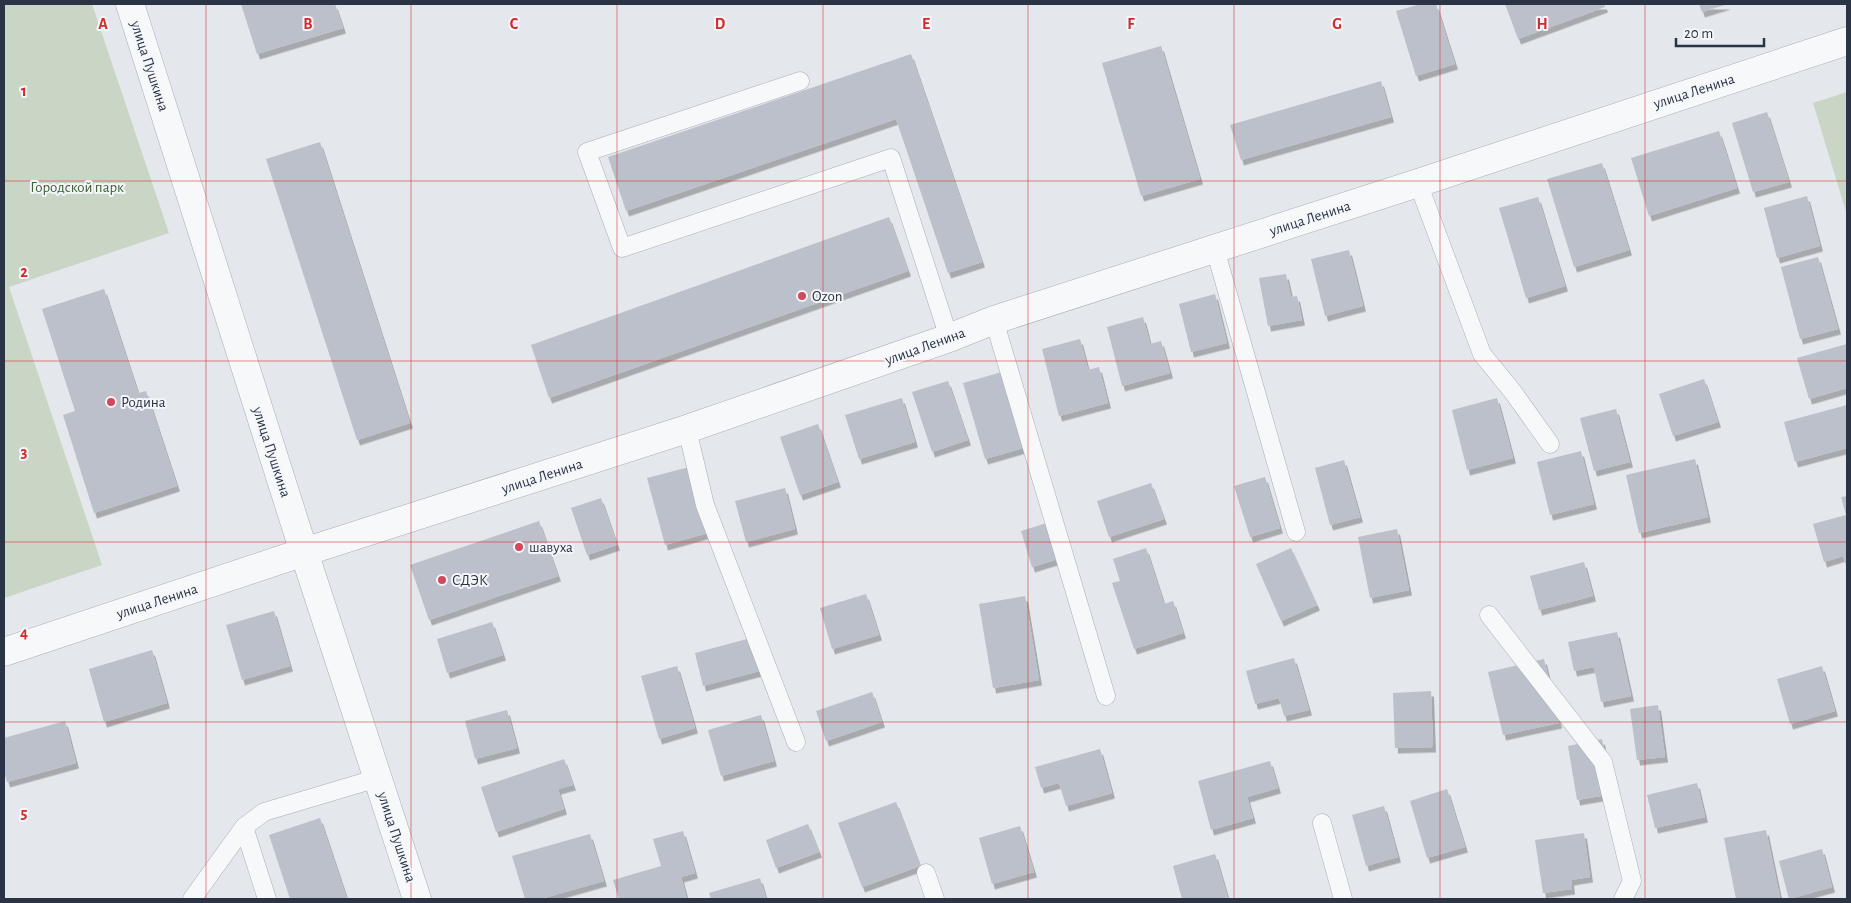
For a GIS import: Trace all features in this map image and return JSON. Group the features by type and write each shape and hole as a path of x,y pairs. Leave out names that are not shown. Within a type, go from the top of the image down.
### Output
{"street":[{"name":"улица Пушкина","path":"130,4 304,552 417,899"},
{"name":"улица Ленина","path":"4,652 304,552 687,429 949,338 994,320 1418,183 1847,41"}],"lane":[{"path":"800,81 588,152 622,248 891,158 949,338"},
{"path":"1418,183 1482,354 1513,392 1550,444"},
{"path":"1215,249 1296,532"},
{"path":"994,320 1106,696"},
{"path":"687,429 705,505 796,742"},
{"path":"1489,615 1603,762 1632,881 1622,899"},
{"path":"192,899 244,827 264,812 378,778"},
{"path":"1322,823 1342,899"},
{"path":"244,827 267,899"},
{"path":"926,873 935,899"}],"green space":[{"name":"Городской парк","path":"4,4 92,4 169,233 9,287 102,565 4,598"},
{"path":"1847,92 1847,215 1813,103"}],"building":[{"path":"241,4 335,4 343,28 257,54"},
{"path":"1421,4 1436,4 1455,64 1416,76 1396,11"},
{"path":"1505,4 1604,4 1605,7 1518,39"},
{"path":"1699,4 1728,4 1702,12"},
{"path":"1161,46 1200,179 1141,196 1102,63"},
{"path":"911,54 982,262 948,273 896,119 626,211 608,157"},
{"path":"1381,81 1391,117 1241,160 1230,125"},
{"path":"1767,112 1789,182 1753,192 1732,123"},
{"path":"1719,131 1737,188 1649,216 1631,158"},
{"path":"320,142 410,423 357,440 266,159"},
{"path":"1602,163 1629,250 1574,267 1547,179"},
{"path":"1807,196 1820,246 1777,258 1764,208"},
{"path":"1538,197 1565,286 1526,298 1499,208"},
{"path":"889,217 908,271 549,398 531,345"},
{"path":"1349,250 1363,306 1325,316 1311,259"},
{"path":"1818,257 1838,329 1800,339 1781,267"},
{"path":"1286,274 1291,297 1297,296 1302,320 1268,326 1259,278"},
{"name":"Родина","path":"104,289 138,393 146,391 177,486 94,513 63,415 75,411 42,309"},
{"path":"1215,294 1227,343 1191,352 1179,304"},
{"path":"1143,317 1150,344 1161,341 1170,373 1122,386 1107,327"},
{"path":"1080,339 1088,370 1099,367 1108,403 1059,416 1042,349"},
{"path":"1847,344 1847,388 1809,399 1797,358"},
{"path":"1016,368 1037,444 985,459 963,383"},
{"path":"1704,379 1718,422 1673,436 1659,394"},
{"path":"948,381 968,440 932,452 912,392"},
{"path":"902,398 915,442 859,459 845,415"},
{"path":"1497,398 1513,458 1467,470 1452,410"},
{"path":"1847,405 1847,448 1795,462 1784,422"},
{"path":"1616,409 1630,462 1594,471 1580,418"},
{"path":"818,424 838,482 800,495 780,437"},
{"path":"1581,451 1594,504 1550,515 1537,462"},
{"path":"1695,459 1708,517 1639,533 1626,475"},
{"path":"1344,460 1360,517 1330,525 1315,468"},
{"path":"697,465 715,531 665,545 647,478"},
{"path":"1265,477 1280,528 1250,537 1234,486"},
{"path":"1151,483 1164,519 1109,537 1097,501"},
{"path":"785,488 795,529 746,542 735,501"},
{"path":"1847,496 1847,569 1843,556 1824,562 1813,524 1846,515 1841,497"},
{"path":"601,498 617,545 587,555 571,508"},
{"path":"1060,519 1071,555 1032,567 1021,531"},
{"path":"539,521 558,576 429,620 410,565"},
{"path":"1397,529 1409,590 1370,598 1358,537"},
{"path":"1146,548 1164,604 1173,601 1183,633 1134,649 1112,583 1120,581 1113,559"},
{"path":"1291,548 1317,605 1281,621 1256,564"},
{"path":"1584,562 1593,596 1539,610 1530,576"},
{"path":"866,594 879,635 832,649 820,608"},
{"path":"1025,596 1039,680 993,688 979,604"},
{"path":"274,611 290,666 242,680 226,625"},
{"path":"492,622 503,655 447,673 437,639"},
{"path":"1617,632 1631,696 1601,702 1594,667 1574,671 1568,642"},
{"path":"758,636 767,669 703,686 695,653"},
{"path":"152,650 167,703 104,722 89,669"},
{"path":"1294,658 1309,710 1284,716 1279,698 1255,704 1246,671"},
{"path":"1544,659 1559,723 1503,735 1488,672"},
{"path":"677,666 695,728 659,739 641,676"},
{"path":"1822,666 1835,711 1790,724 1777,679"},
{"path":"1431,691 1433,747 1395,748 1393,693"},
{"path":"872,692 882,722 826,741 816,711"},
{"path":"1658,705 1665,757 1637,760 1630,709"},
{"path":"507,710 517,748 475,759 465,721"},
{"path":"761,715 774,761 721,776 708,730"},
{"path":"65,721 76,763 7,782 4,772 4,738"},
{"path":"1602,739 1612,794 1577,800 1568,746"},
{"path":"1100,749 1112,793 1066,806 1059,783 1041,788 1035,767"},
{"path":"564,759 573,785 558,789 564,809 496,832 481,787"},
{"path":"1270,761 1278,788 1247,797 1253,818 1211,830 1198,781"},
{"path":"1697,783 1705,817 1655,828 1647,795"},
{"path":"1447,789 1465,847 1427,858 1410,801"},
{"path":"896,802 920,866 862,887 838,823"},
{"path":"1384,806 1398,857 1366,866 1352,815"},
{"path":"320,818 347,899 290,899 269,835"},
{"path":"808,824 819,852 776,868 766,840"},
{"path":"1020,826 1034,872 992,884 979,838"},
{"path":"1766,830 1780,898 1736,899 1724,838"},
{"path":"683,831 695,873 681,877 687,899 619,899 613,880 661,866 653,839"},
{"path":"1584,833 1590,877 1571,880 1572,889 1543,893 1535,840"},
{"path":"590,834 604,881 540,899 525,899 512,856"},
{"path":"1822,849 1832,887 1789,899 1779,861"},
{"path":"1215,854 1228,899 1182,899 1173,866"},
{"path":"760,878 766,899 711,899 709,893"}],"place":[{"name":"Ozon","path":"802,296"},
{"name":"Родина","path":"111,402"},
{"name":"шавуха","path":"519,547"},
{"name":"СДЭК","path":"442,580"}]}
